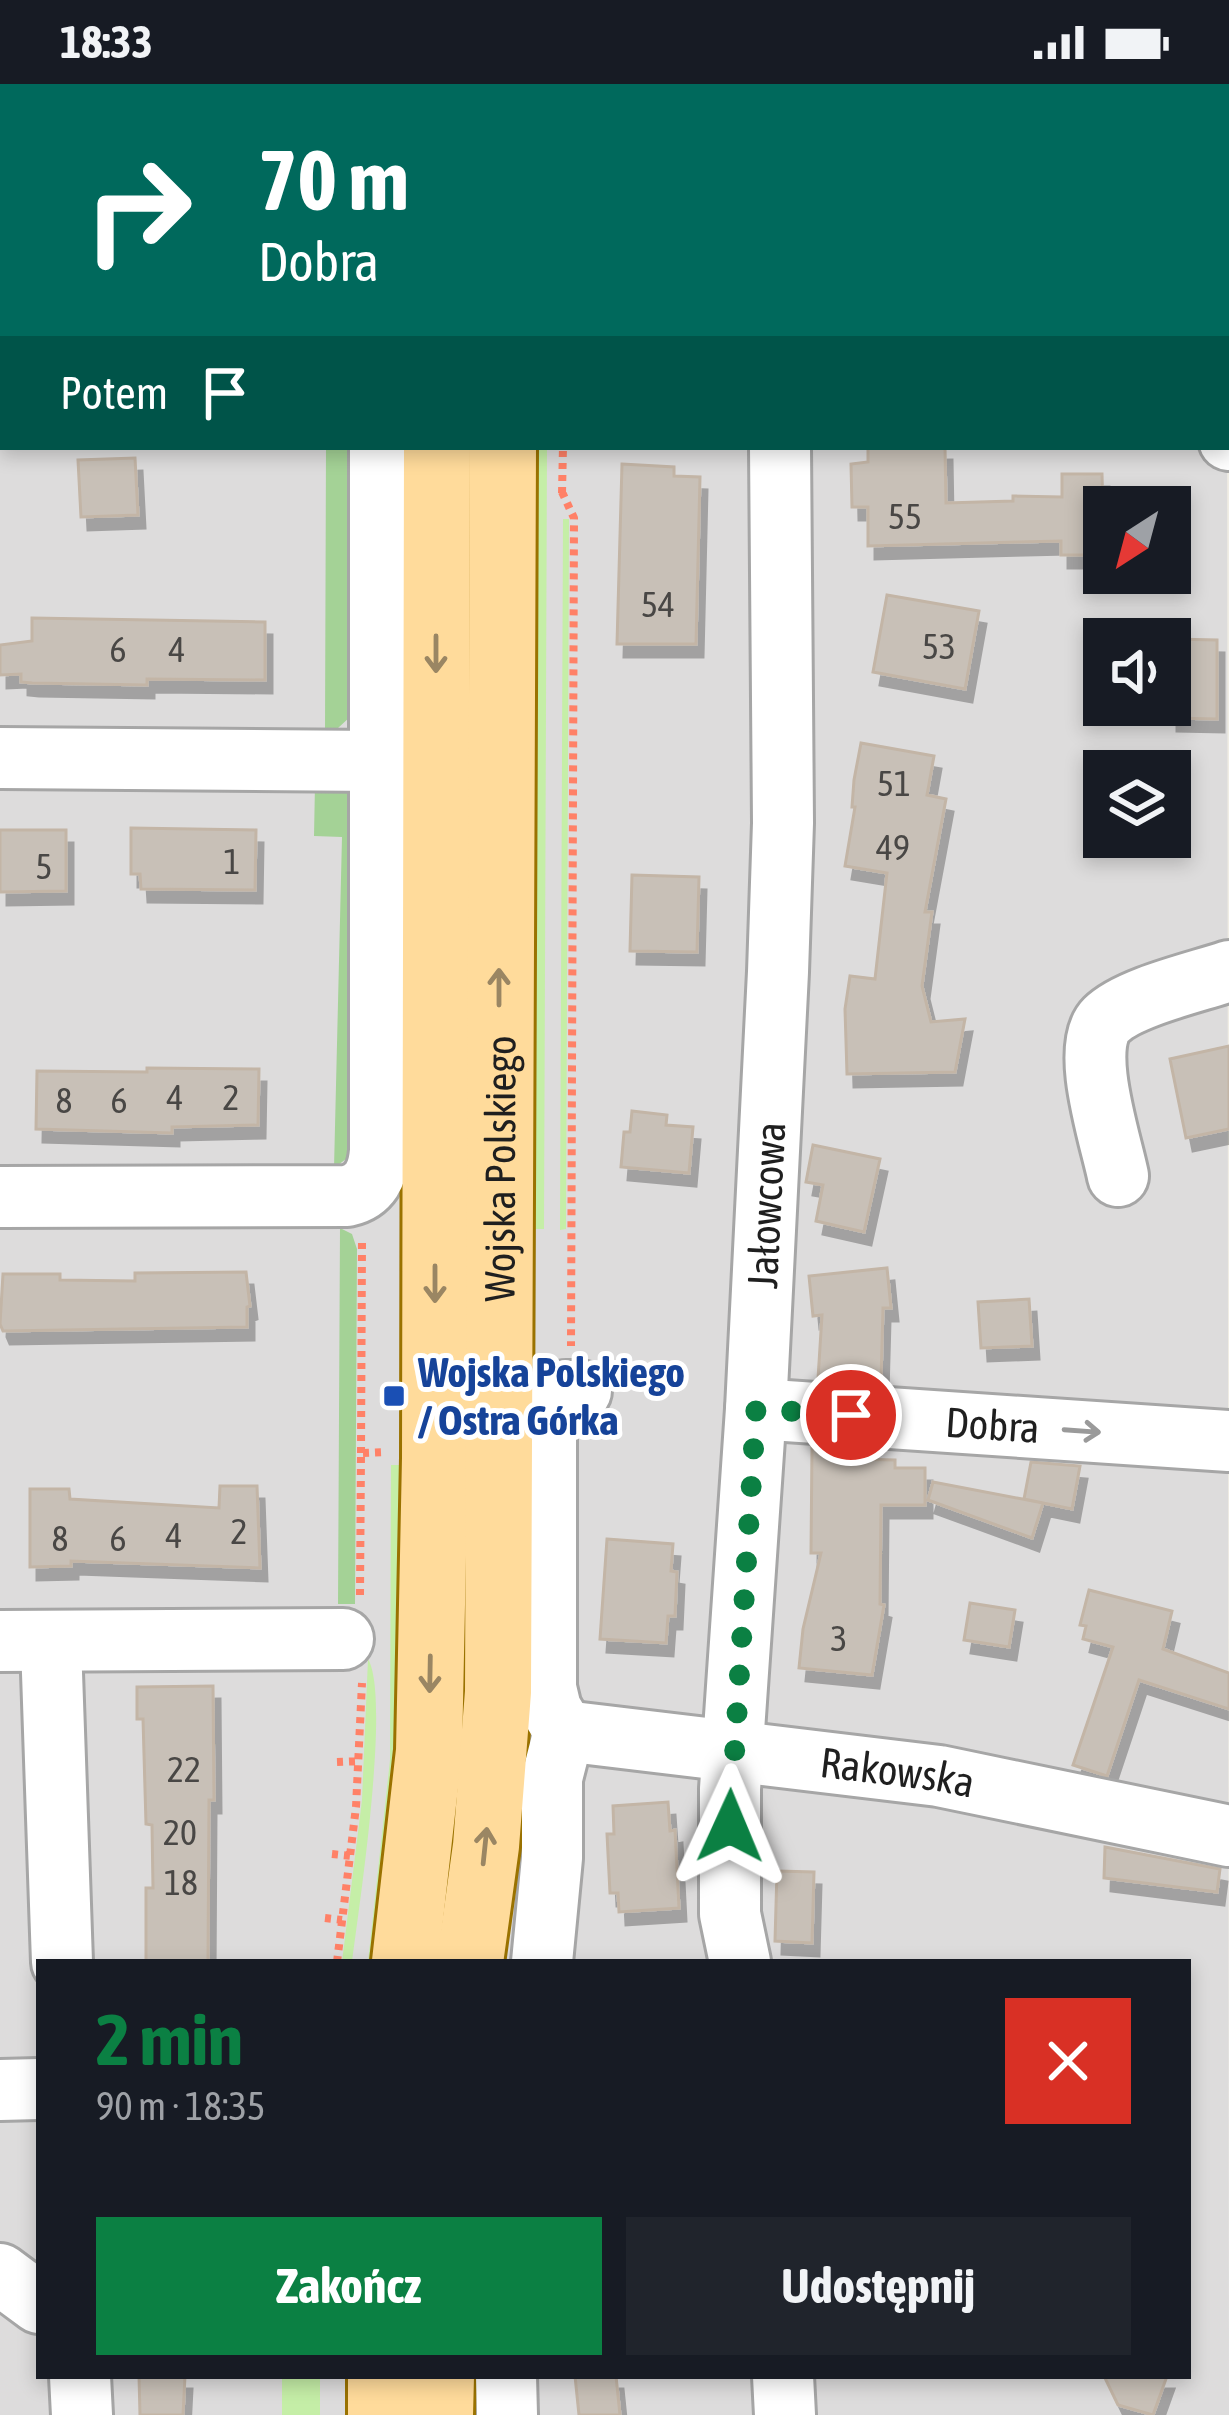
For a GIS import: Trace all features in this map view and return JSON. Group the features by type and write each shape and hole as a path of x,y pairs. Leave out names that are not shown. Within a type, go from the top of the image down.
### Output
{"main road":[{"name":"Wojska Polskiego","path":"405,1959 430,1706 435,1459 437,450"},
{"name":"Wojska Polskiego","path":"470,1959 486,1846 498,1692 503,450"},
{"path":"380,2415 381,2379"},
{"path":"440,2415 441,2379"}],"street":[{"path":"0,1197 347,1196 362,1208 380,1151 380,450"},
{"name":"Jałowcowa","path":"739,1959 730,1914 732,1752 756,1409 783,824 780,450"},
{"path":"0,758 379,761"},
{"path":"1118,1176 1094,1060 1097,1034 1107,1019 1138,1003 1229,971"},
{"path":"542,1959 551,1875 552,1778 564,1731 546,1688 546,1421 554,1398 566,1391 581,1391"},
{"name":"Dobra","path":"756,1409 1229,1441"},
{"path":"62,1959 26,1642 352,1654"},
{"name":"Rakowska","path":"564,1731 939,1776 1229,1836"},
{"path":"0,2090 36,2089"},
{"path":"0,2274 36,2301"},
{"path":"80,2379 82,2415"},
{"path":"506,2379 507,2415"},
{"path":"783,2379 785,2415"}],"path":[{"path":"563,450 562,492 574,518 571,1246"},
{"path":"362,1208 362,1453"},
{"path":"337,1959 360,1762 352,1654"},
{"path":"338,1762 360,1762"},
{"path":"332,1854 350,1856"},
{"path":"325,1918 342,1920"}],"shaded area":[{"path":"0,450 1227,450 1229,2415 0,2415"}],"green space":[{"path":"326,450 353,450 351,716 325,732"},
{"path":"526,450 547,450 544,1229 524,1229"},
{"path":"563,519 569,519 566,1229 560,1230"},
{"path":"315,784 345,789 352,804 350,1156 334,1168 342,837 314,836"},
{"path":"340,1228 352,1234 357,1249 355,1604 338,1604"},
{"path":"391,1465 412,1465 411,1660 382,1959 368,1959 390,1760"},
{"path":"368,1659 374,1681 375,1758 352,1959 342,1959 362,1800"},
{"path":"282,2379 320,2379 320,2415 282,2415"}],"building":[{"path":"868,450 945,450 946,503 1062,497 1062,474 1102,474 1102,486 1083,486 1083,555 1061,555 1061,541 868,546 868,507 852,507 851,464 868,462"},
{"path":"135,458 138,515 81,517 78,460"},
{"path":"622,464 674,467 674,476 700,477 696,644 617,644"},
{"path":"887,595 979,611 965,689 873,672"},
{"path":"32,618 265,622 265,680 32,683 21,682 21,674 0,675 0,645 32,641"},
{"path":"1191,639 1217,640 1217,719 1191,718"},
{"path":"861,743 934,756 927,795 946,799 925,912 932,912 922,986 931,1022 965,1019 955,1072 847,1074 845,1009 850,976 875,979 887,873 845,866"},
{"path":"131,828 256,830 255,890 141,889 140,874 131,874"},
{"path":"0,830 66,830 66,891 0,892"},
{"path":"632,875 699,877 697,952 630,951"},
{"path":"1229,1046 1229,1129 1186,1138 1170,1059"},
{"path":"147,1068 259,1069 258,1125 172,1127 172,1133 36,1129 37,1071 147,1072"},
{"path":"632,1111 667,1115 666,1125 693,1127 689,1173 621,1167 624,1132 630,1132"},
{"path":"813,1145 880,1159 864,1232 816,1221 823,1185 806,1182"},
{"path":"887,1268 891,1308 883,1308 881,1380 818,1379 822,1315 813,1316 809,1276"},
{"path":"246,1272 247,1327 3,1331 0,1324 3,1274 135,1281 135,1273"},
{"path":"1029,1299 1032,1346 981,1348 978,1302"},
{"path":"812,1447 852,1450 852,1459 895,1460 895,1468 925,1468 925,1505 881,1505 880,1604 884,1605 872,1675 799,1668 821,1553 811,1553"},
{"path":"1031,1462 1080,1466 1072,1509 1024,1499"},
{"path":"933,1482 1043,1503 1032,1538 928,1500"},
{"path":"220,1486 257,1486 260,1568 71,1561 71,1566 30,1567 30,1489 69,1489 70,1499 219,1508"},
{"path":"607,1539 673,1544 675,1616 668,1616 666,1643 600,1639"},
{"path":"1089,1590 1172,1611 1163,1649 1229,1673 1229,1709 1139,1680 1107,1776 1073,1765 1113,1647 1083,1639 1086,1626 1080,1625"},
{"path":"970,1603 1015,1610 1009,1647 964,1640"},
{"path":"213,1686 208,1959 146,1959 146,1888 153,1888 152,1825 146,1824 143,1719 137,1719 137,1687"},
{"path":"668,1802 670,1831 675,1830 679,1908 619,1912 618,1893 610,1893 607,1834 614,1834 613,1806"},
{"path":"1105,1847 1220,1869 1217,1892 1104,1878"},
{"path":"777,1871 814,1872 812,1943 775,1941"},
{"path":"139,2379 185,2379 183,2415 140,2415"},
{"path":"575,2379 616,2379 620,2415 579,2415"},
{"path":"1105,2379 1166,2379 1153,2415 1118,2405"}],"place":[{"name":"Wojska Polskiego / Ostra Górka","path":"394,1396"}],"route":[{"path":"730,1826 756,1409 851,1415"}]}
